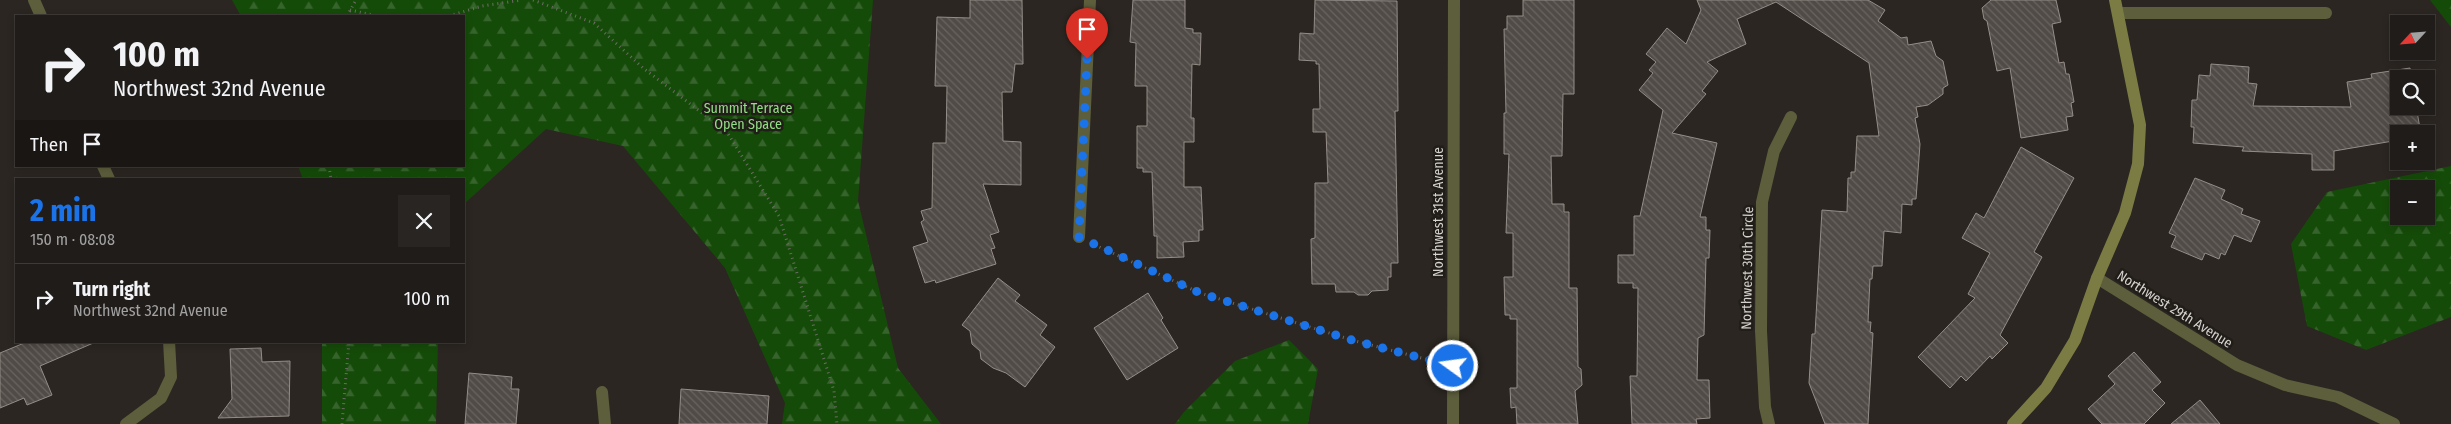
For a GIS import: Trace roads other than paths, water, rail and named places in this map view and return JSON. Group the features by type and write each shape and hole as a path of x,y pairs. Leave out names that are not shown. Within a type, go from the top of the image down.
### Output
{"street":[{"path":"34,0 41,15"},
{"path":"1079,237 1090,0"},
{"name":"Northwest 31st Avenue","path":"1454,0 1454,424"},
{"name":"Northwest 29th Avenue","path":"2115,0 2140,125 2138,164 2125,213 2097,278 2237,365 2285,385 2338,397 2394,424"},
{"path":"2118,13 2326,13"},
{"name":"Northwest 30th Circle","path":"1769,424 1765,407 1761,331 1762,202 1774,151 1791,117"},
{"path":"2013,424 2046,388 2075,340 2097,278"},
{"path":"126,424 161,398 171,377 169,343"},
{"path":"602,392 606,424"}],"park label":[{"name":"Summit Terrace Open Space","path":"748,116"}]}
